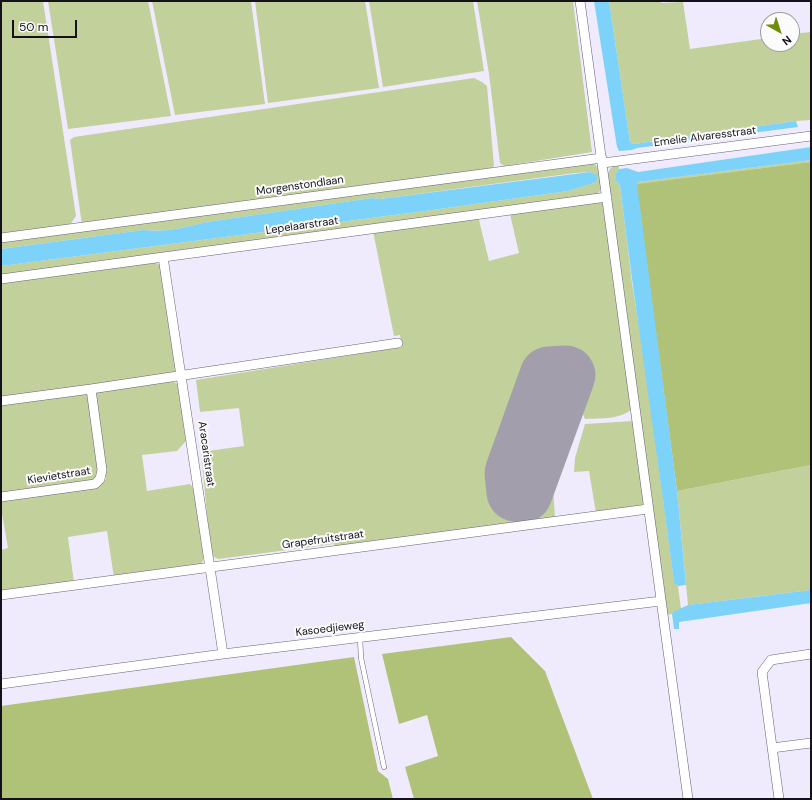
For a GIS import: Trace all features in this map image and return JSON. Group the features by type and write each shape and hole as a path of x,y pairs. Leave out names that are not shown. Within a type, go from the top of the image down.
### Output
{"street":[{"path":"580,1 688,799"},
{"name":"Emelie Alvaresstraat","path":"602,160 811,136"},
{"name":"Morgenstondlaan","path":"1,238 602,160"},
{"name":"Lepelaarstraat","path":"1,279 607,197"},
{"name":"Aracaristraat","path":"163,257 223,654"},
{"path":"1,401 182,376 398,343"},
{"name":"Kievietstraat","path":"1,497 95,484 100,479 102,470 91,389"},
{"name":"Grapefruitstraat","path":"1,595 648,509"},
{"name":"Kasoedjieweg","path":"1,684 223,654 661,601"},
{"path":"779,799 762,672 770,660 811,654"},
{"path":"772,748 811,743"}],"lane":[{"path":"360,638 361,658 384,767"}],"green space":[{"path":"1,1 43,1 76,216 69,226 1,235"},
{"path":"48,1 148,1 171,116 68,129"},
{"path":"152,1 251,1 265,104 175,115"},
{"path":"255,1 365,1 379,88 268,103"},
{"path":"369,1 473,1 484,71 383,87"},
{"path":"477,1 573,1 592,152 504,166 500,163 489,74"},
{"path":"609,1 661,1 661,3 683,2 690,49 760,39 760,52 800,52 800,33 811,32 811,120 634,144 630,142"},
{"path":"474,78 487,86 494,166 490,169 82,225 70,140 74,137"},
{"path":"811,160 811,162 636,184 638,182"},
{"path":"811,162 811,465 677,491 636,184"},
{"path":"593,163 600,173 602,183 600,191 597,194 1,276 1,266 568,191 594,183 597,175 590,172 575,173 380,199 372,198 207,222 183,228 159,231 143,230 1,249 1,241"},
{"path":"614,166 619,166 616,173 616,181 620,185 632,283 647,379 674,581 678,586 681,609 673,612 672,614 665,615 608,179 608,174"},
{"path":"601,200 605,205 633,408 622,415 585,419 582,412 556,410 569,373 547,375 512,474 514,495 525,495 533,472 552,472 555,518 336,548 334,544 218,559 211,555 201,452 244,446 239,408 200,412 196,380 402,347 400,335 394,336 373,231 478,216 489,261 519,253 510,214"},
{"path":"150,262 162,266 177,365 176,371 170,375 1,398 1,281"},
{"path":"171,381 178,384 186,441 177,451 142,455 147,491 190,484 196,492 204,555 203,561 198,567 114,578 107,531 68,537 74,583 1,593 1,550 8,548 1,500 97,487 106,479 106,473 94,391"},
{"path":"89,393 101,470 94,481 1,494 1,404"},
{"path":"633,421 645,508 596,513 589,471 574,472 575,458 585,424"},
{"path":"811,465 811,590 688,605 677,491"},
{"path":"511,637 545,671 593,799 414,799 405,767 438,756 427,715 399,724 382,654"},
{"path":"354,657 378,771 388,779 393,799 1,799 1,706"}],"water":[{"path":"594,1 609,1 630,142 634,144 796,121 798,127 619,151 617,147"},
{"path":"811,147 811,160 638,182 637,184 677,491 686,585 678,586 674,582 620,185 616,181 616,173 619,169 627,168 638,172"},
{"path":"590,172 597,175 597,180 594,183 568,191 1,266 1,249 143,230 159,231 183,228 207,222 372,198 380,199"},
{"path":"811,590 811,603 679,622 679,629 674,629 673,612 688,605"}],"runway":[{"path":"566,375 523,493 516,492 514,473 549,376 566,375"}]}
